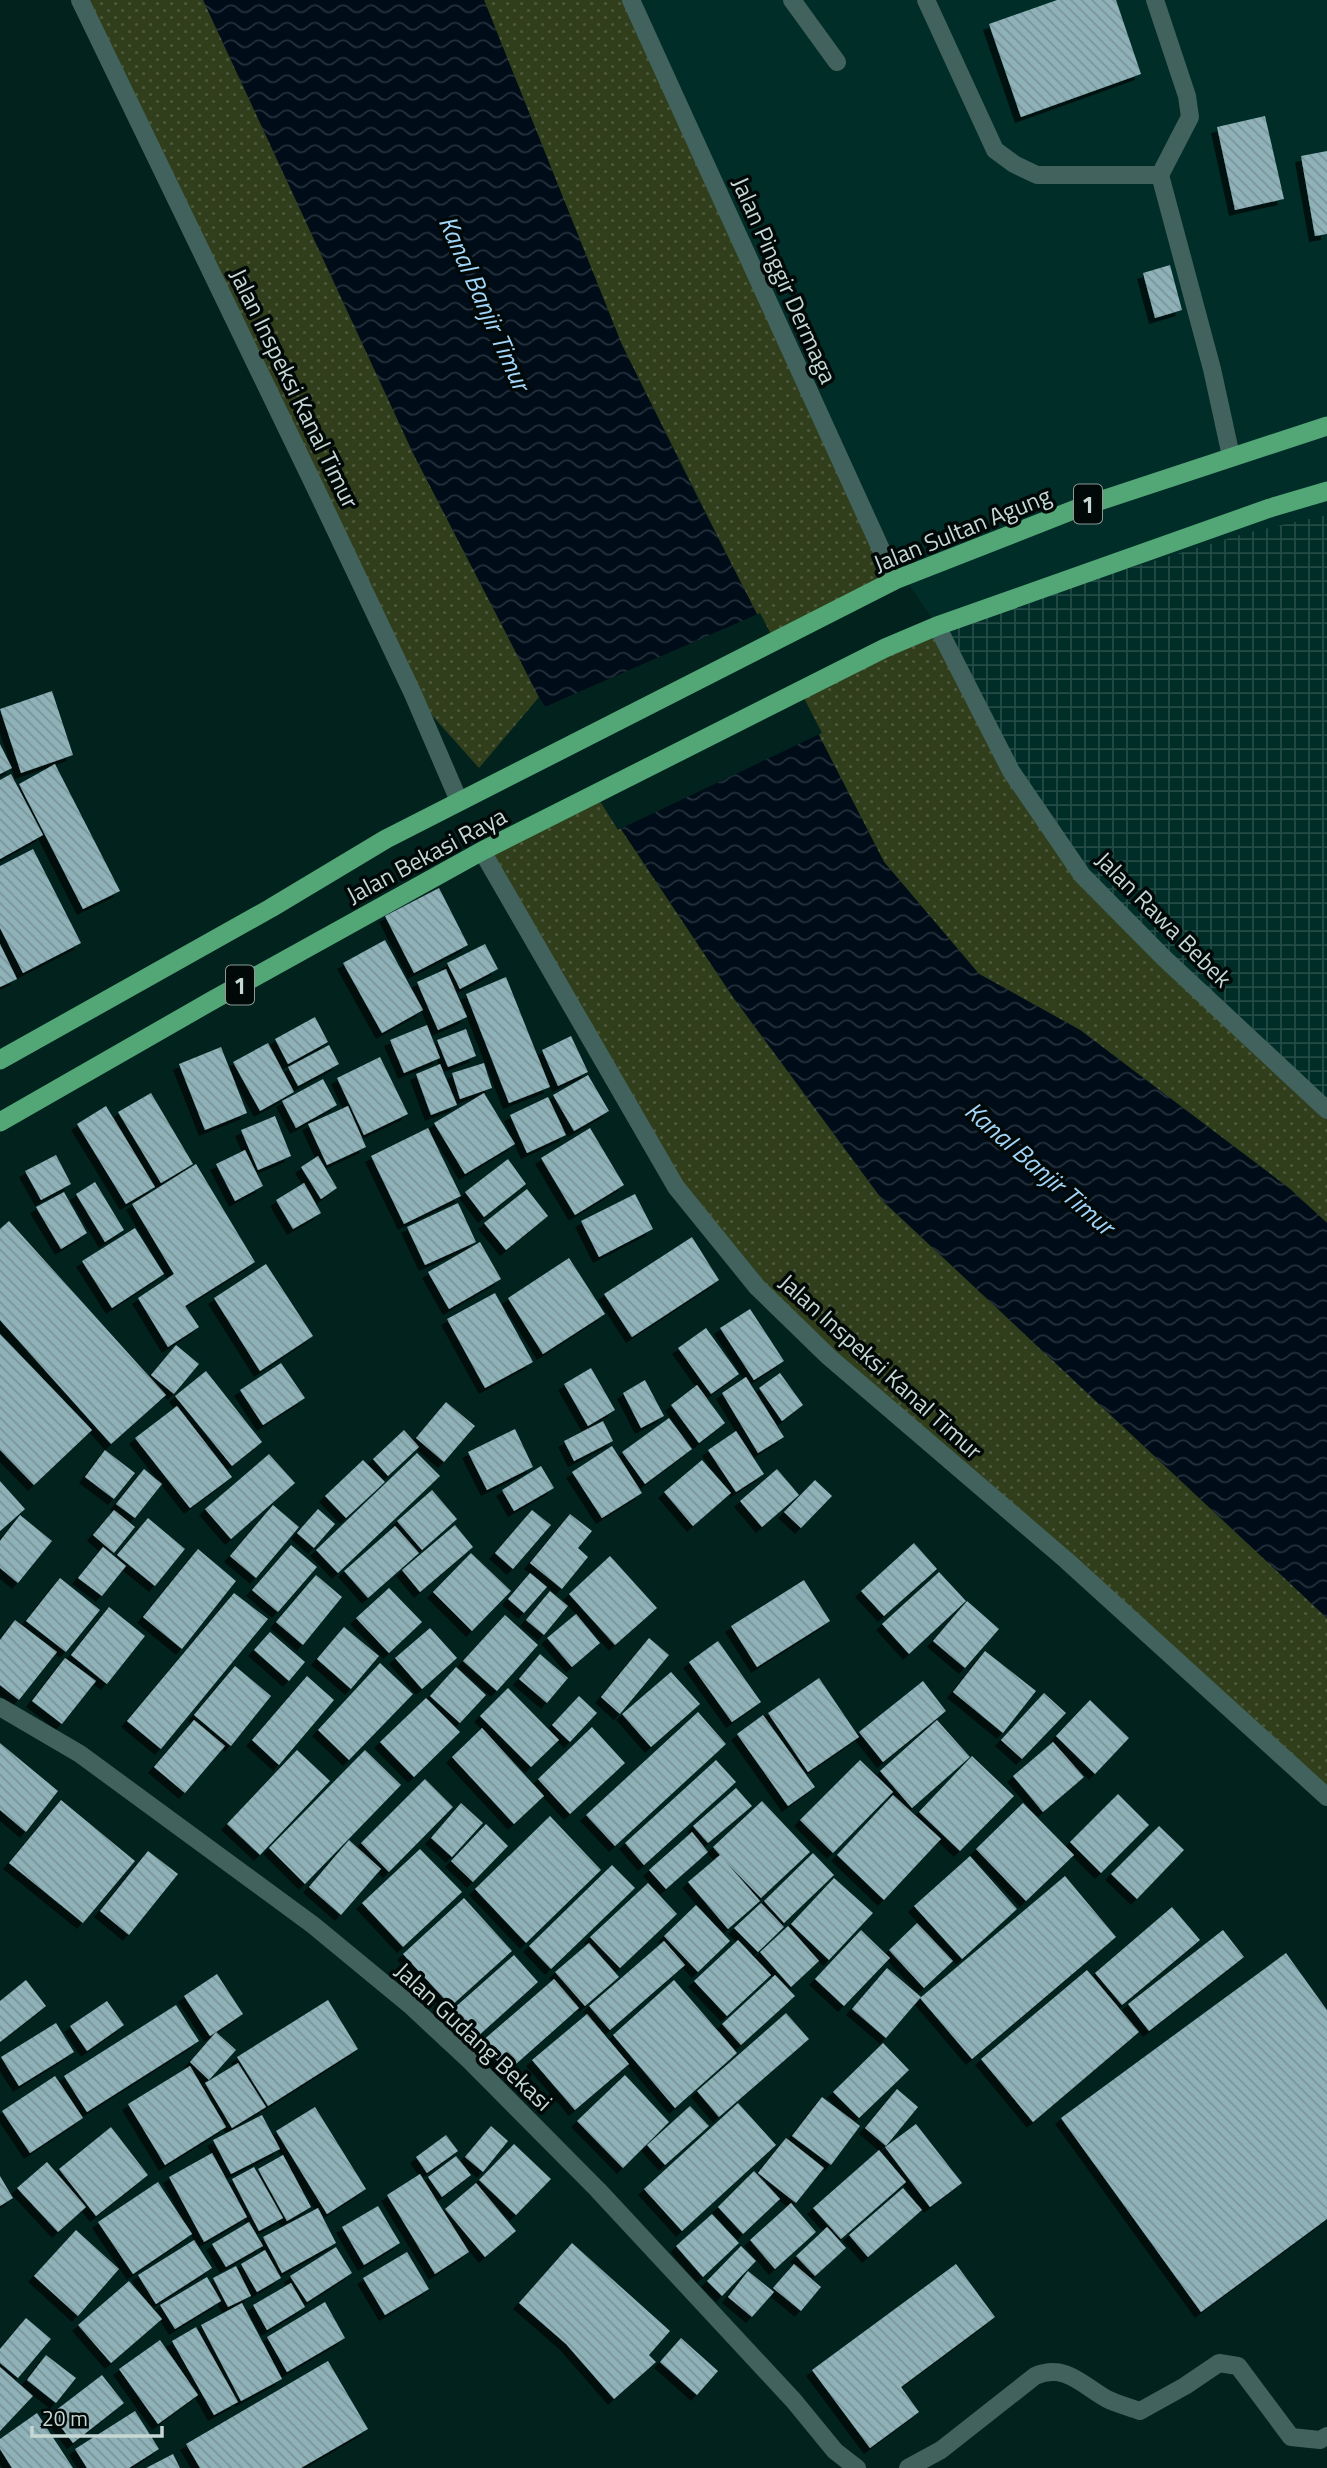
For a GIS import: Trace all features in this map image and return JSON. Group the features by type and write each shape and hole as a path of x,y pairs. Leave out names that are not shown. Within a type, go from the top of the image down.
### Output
{"highway":[{"name":"Jalan Sultan Agung","path":"856,600 895,580 1081,507 1327,426"},
{"name":"1","path":"937,626 1270,508 1327,491"},
{"name":"Jalan Bekasi Raya","path":"0,1060 271,908 386,839 856,600"},
{"name":"Jalan Bekasi Raya","path":"0,1122 482,851 885,648 937,626"}],"street":[{"name":"Jalan Inspeksi Kanal Timur","path":"80,0 413,694 459,801"},
{"name":"Jalan Pinggir Dermaga","path":"631,0 895,580"},
{"path":"792,0 837,62"},
{"path":"926,0 995,150 1014,164 1037,175 1160,174"},
{"path":"1155,0 1187,96 1190,117 1160,174 1212,369 1231,456"},
{"name":"Jalan Rawa Bebek","path":"937,626 1011,771 1082,875 1164,958 1327,1110"},
{"name":"Jalan Inspeksi Kanal Timur","path":"482,851 676,1187 757,1287 829,1357 1066,1560 1327,1797"},
{"name":"Jalan Gudang Bekasi","path":"0,1707 80,1754 313,1925 410,2005 598,2190 794,2401 835,2451 857,2468"},
{"path":"908,2468 941,2450 1035,2376 1048,2370 1063,2373 1109,2399 1140,2411 1185,2386 1219,2362 1238,2366 1291,2437 1320,2440 1327,2436"}],"shaded area":[{"path":"80,0 205,0 413,453 539,697 479,768 413,694"},
{"path":"484,0 631,0 895,580 773,647 622,345"},
{"path":"631,0 1327,0 1327,515 1250,532 940,631 869,523"},
{"path":"1327,515 1327,1110 1082,875 996,741 937,626 1250,532"},
{"path":"937,626 1011,771 1082,875 1327,1110 1327,1223 1290,1189 1080,1030 979,974 884,862 818,734 799,691"},
{"path":"597,793 733,997 884,1202 1327,1618 1327,1797 757,1287 676,1187 482,851"}],"water":[{"name":"Kanal Banjir Timur","path":"203,0 484,0 622,345 884,862 979,974 1080,1030 1290,1189 1327,1223 1327,1618 884,1202 733,997 597,793 539,697 413,453"}],"pier":[{"path":"760,613 822,733 618,830 542,708"}],"building":[{"path":"1057,0 1116,0 1141,74 1021,117 989,24"},
{"path":"1265,116 1284,199 1235,210 1217,127"},
{"path":"1327,151 1327,234 1315,236 1301,156"},
{"path":"1170,265 1182,310 1155,318 1143,273"},
{"path":"52,691 73,755 21,773 0,709"},
{"path":"0,744 12,768 0,774"},
{"path":"55,764 120,891 83,909 19,784"},
{"path":"11,774 43,835 0,859 0,780"},
{"path":"33,849 81,943 23,973 0,928 0,866"},
{"path":"439,888 468,945 414,973 385,916"},
{"path":"385,940 423,1010 382,1033 343,963"},
{"path":"0,944 17,979 0,987"},
{"path":"485,944 498,969 460,989 447,963"},
{"path":"446,969 467,1017 438,1030 417,982"},
{"path":"506,977 550,1087 509,1103 466,994"},
{"path":"315,1017 328,1042 288,1064 275,1039"},
{"path":"427,1025 440,1058 404,1073 390,1040"},
{"path":"466,1029 476,1056 448,1067 437,1040"},
{"path":"571,1036 588,1072 558,1086 542,1050"},
{"path":"268,1043 294,1092 260,1111 233,1062"},
{"path":"329,1045 339,1064 298,1086 288,1067"},
{"path":"221,1047 247,1113 205,1130 179,1064"},
{"path":"380,1057 408,1114 364,1135 337,1078"},
{"path":"484,1063 492,1088 460,1099 452,1073"},
{"path":"440,1064 457,1105 431,1115 416,1074"},
{"path":"588,1075 609,1111 574,1131 553,1095"},
{"path":"323,1079 337,1105 296,1128 282,1101"},
{"path":"151,1093 193,1164 161,1183 118,1112"},
{"path":"484,1093 515,1144 465,1174 434,1123"},
{"path":"548,1097 566,1135 527,1153 510,1115"},
{"path":"106,1106 155,1187 126,1204 77,1124"},
{"path":"348,1106 366,1147 327,1165 308,1124"},
{"path":"275,1116 291,1156 258,1170 241,1130"},
{"path":"428,1128 461,1196 404,1224 371,1156"},
{"path":"590,1128 624,1185 575,1215 541,1158"},
{"path":"245,1150 263,1186 235,1201 216,1164"},
{"path":"56,1155 71,1184 41,1200 25,1171"},
{"path":"318,1156 337,1188 321,1199 301,1167"},
{"path":"508,1159 526,1184 484,1217 465,1192"},
{"path":"196,1164 255,1262 185,1306 199,1327 168,1347 138,1298 174,1274 132,1204"},
{"path":"95,1182 124,1230 105,1242 76,1194"},
{"path":"304,1183 321,1213 293,1229 276,1200"},
{"path":"527,1189 548,1216 506,1250 484,1223"},
{"path":"64,1192 87,1233 61,1249 36,1207"},
{"path":"635,1194 653,1229 599,1257 581,1221"},
{"path":"458,1203 476,1242 425,1265 407,1227"},
{"path":"9,1221 166,1395 111,1444 0,1320 0,1229"},
{"path":"135,1228 164,1274 112,1308 82,1261"},
{"path":"692,1237 719,1280 632,1337 604,1294"},
{"path":"480,1242 501,1279 449,1309 428,1272"},
{"path":"569,1258 605,1314 543,1354 508,1298"},
{"path":"266,1264 313,1336 260,1371 214,1298"},
{"path":"495,1293 533,1362 485,1388 447,1319"},
{"path":"750,1309 784,1361 754,1380 720,1328"},
{"path":"706,1328 739,1374 711,1394 678,1348"},
{"path":"0,1334 92,1430 34,1485 0,1450"},
{"path":"176,1345 199,1364 174,1394 151,1375"},
{"path":"281,1363 305,1398 263,1425 240,1390"},
{"path":"591,1368 615,1410 588,1426 564,1384"},
{"path":"206,1371 262,1442 232,1466 175,1396"},
{"path":"780,1373 803,1405 782,1421 759,1388"},
{"path":"746,1377 784,1437 758,1453 722,1393"},
{"path":"645,1380 664,1416 641,1428 623,1393"},
{"path":"697,1385 725,1423 699,1443 671,1405"},
{"path":"446,1402 475,1426 444,1462 416,1438"},
{"path":"177,1406 232,1477 190,1508 135,1438"},
{"path":"669,1418 692,1449 645,1484 622,1452"},
{"path":"603,1421 613,1441 574,1461 564,1441"},
{"path":"515,1429 533,1467 487,1490 468,1452"},
{"path":"404,1430 419,1447 388,1476 373,1459"},
{"path":"736,1431 764,1474 736,1492 708,1450"},
{"path":"612,1446 642,1493 602,1518 572,1472"},
{"path":"105,1450 135,1473 114,1499 85,1477"},
{"path":"417,1453 440,1476 338,1573 316,1550"},
{"path":"269,1454 295,1483 231,1539 205,1509"},
{"path":"363,1460 385,1482 346,1518 325,1496"},
{"path":"702,1460 731,1493 693,1526 664,1492"},
{"path":"541,1466 554,1488 514,1511 502,1490"},
{"path":"144,1469 162,1484 135,1518 116,1504"},
{"path":"777,1469 799,1495 762,1527 740,1501"},
{"path":"815,1480 832,1496 801,1528 784,1512"},
{"path":"0,1481 25,1509 0,1531"},
{"path":"432,1490 457,1519 422,1550 397,1521"},
{"path":"273,1505 299,1527 256,1578 230,1556"},
{"path":"318,1509 335,1524 314,1548 297,1533"},
{"path":"114,1510 135,1527 114,1553 93,1535"},
{"path":"532,1510 551,1525 513,1569 495,1553"},
{"path":"570,1514 592,1531 578,1548 588,1557 562,1589 530,1563"},
{"path":"20,1515 52,1541 18,1583 0,1568 0,1541"},
{"path":"148,1518 185,1549 155,1586 117,1555"},
{"path":"455,1525 473,1547 420,1592 402,1570"},
{"path":"395,1526 419,1553 368,1598 344,1571"},
{"path":"914,1543 937,1569 884,1616 861,1591"},
{"path":"291,1545 317,1567 278,1612 252,1590"},
{"path":"103,1547 126,1566 102,1596 78,1578"},
{"path":"198,1549 236,1581 182,1649 143,1617"},
{"path":"471,1553 511,1591 472,1631 433,1592"},
{"path":"610,1556 657,1608 615,1645 569,1594"},
{"path":"939,1572 966,1601 909,1654 882,1624"},
{"path":"530,1573 547,1587 524,1613 508,1599"},
{"path":"316,1575 342,1597 303,1645 276,1622"},
{"path":"60,1578 100,1610 66,1652 26,1621"},
{"path":"804,1580 830,1621 757,1667 731,1626"},
{"path":"389,1588 422,1622 389,1653 356,1618"},
{"path":"550,1591 568,1606 544,1635 526,1620"},
{"path":"234,1593 268,1619 161,1749 127,1721"},
{"path":"967,1601 999,1629 965,1668 933,1641"},
{"path":"109,1607 145,1636 107,1684 71,1655"},
{"path":"576,1614 600,1643 572,1667 547,1638"},
{"path":"505,1615 538,1645 497,1691 463,1661"},
{"path":"15,1620 57,1652 19,1700 0,1685 0,1640"},
{"path":"344,1627 379,1656 351,1689 317,1659"},
{"path":"430,1628 457,1658 422,1689 395,1658"},
{"path":"270,1632 305,1662 289,1681 254,1650"},
{"path":"649,1638 669,1655 620,1714 601,1697"},
{"path":"718,1641 761,1702 732,1722 689,1662"},
{"path":"985,1651 1036,1691 1003,1733 953,1692"},
{"path":"540,1654 568,1678 547,1703 519,1679"},
{"path":"65,1658 96,1681 62,1724 32,1701"},
{"path":"380,1663 413,1694 349,1760 318,1730"},
{"path":"235,1666 271,1696 231,1746 194,1715"},
{"path":"456,1667 486,1695 460,1723 430,1696"},
{"path":"671,1672 700,1704 651,1747 622,1714"},
{"path":"307,1676 334,1700 279,1765 252,1740"},
{"path":"819,1678 859,1737 808,1772 768,1713"},
{"path":"923,1681 946,1711 883,1762 859,1732"},
{"path":"508,1688 559,1740 531,1767 480,1716"},
{"path":"1044,1693 1066,1713 1022,1759 1001,1740"},
{"path":"579,1696 597,1713 570,1742 552,1725"},
{"path":"426,1698 460,1732 414,1777 380,1742"},
{"path":"1090,1700 1129,1738 1095,1774 1056,1736"},
{"path":"698,1712 726,1744 615,1846 586,1815"},
{"path":"763,1715 815,1787 788,1806 737,1734"},
{"path":"194,1720 225,1746 185,1793 154,1767"},
{"path":"937,1720 970,1757 912,1808 880,1771"},
{"path":"592,1727 625,1763 570,1814 538,1779"},
{"path":"482,1728 544,1796 514,1824 452,1757"},
{"path":"1053,1742 1084,1777 1043,1812 1013,1776"},
{"path":"0,1743 58,1791 26,1832 0,1810"},
{"path":"297,1750 330,1781 260,1855 227,1824"},
{"path":"365,1750 401,1785 305,1884 269,1848"},
{"path":"972,1756 1014,1796 960,1851 919,1812"},
{"path":"716,1760 736,1782 644,1865 625,1843"},
{"path":"860,1760 893,1792 833,1853 800,1820"},
{"path":"425,1779 453,1807 389,1872 361,1843"},
{"path":"736,1788 752,1806 708,1843 693,1826"},
{"path":"1118,1794 1149,1825 1101,1873 1070,1842"},
{"path":"893,1795 941,1839 884,1900 837,1855"},
{"path":"61,1800 135,1861 83,1923 9,1863"},
{"path":"762,1801 810,1852 761,1898 725,1861 760,1901 728,1929 688,1882 720,1855 713,1847"},
{"path":"461,1803 483,1823 452,1857 431,1838"},
{"path":"1023,1803 1074,1855 1026,1901 976,1849"},
{"path":"550,1816 601,1870 526,1943 475,1889"},
{"path":"486,1824 508,1846 473,1882 451,1861"},
{"path":"1159,1826 1184,1850 1137,1899 1111,1874"},
{"path":"692,1832 708,1852 666,1889 649,1870"},
{"path":"349,1840 381,1869 341,1915 309,1887"},
{"path":"420,1849 462,1892 403,1947 362,1903"},
{"path":"148,1851 178,1874 129,1935 100,1911"},
{"path":"813,1853 834,1875 784,1923 764,1901"},
{"path":"970,1856 1017,1909 962,1959 914,1906"},
{"path":"612,1865 635,1888 551,1969 529,1946"},
{"path":"1065,1876 1116,1937 972,2059 920,1998"},
{"path":"834,1878 873,1913 829,1960 791,1924"},
{"path":"648,1883 677,1914 620,1968 590,1937"},
{"path":"464,1898 512,1951 451,2006 403,1954"},
{"path":"761,1903 784,1927 758,1952 734,1928"},
{"path":"696,1905 730,1941 698,1972 664,1936"},
{"path":"1172,1907 1200,1940 1122,2005 1095,1973"},
{"path":"917,1923 953,1961 924,1988 889,1950"},
{"path":"788,1926 819,1961 791,1987 760,1952"},
{"path":"861,1930 890,1958 844,2006 815,1979"},
{"path":"1223,1930 1244,1957 1149,2031 1128,2004"},
{"path":"738,1940 771,1975 727,2016 694,1981"},
{"path":"664,1941 685,1965 610,2030 589,2006"},
{"path":"589,1943 619,1977 585,2006 555,1972"},
{"path":"1286,1953 1327,2010 1327,2219 1201,2312 1061,2118"},
{"path":"514,1955 538,1982 477,2037 452,2010"},
{"path":"887,1968 921,1997 886,2038 852,2009"},
{"path":"1087,1970 1139,2032 1033,2122 981,2059"},
{"path":"217,1974 243,2014 210,2036 184,1996"},
{"path":"775,1975 795,1996 741,2045 722,2024"},
{"path":"554,1979 579,2008 507,2072 481,2042"},
{"path":"26,1980 46,2006 0,2042 0,2001"},
{"path":"674,1980 737,2053 675,2108 613,2035"},
{"path":"328,2000 358,2049 268,2106 237,2057"},
{"path":"107,2001 124,2025 87,2051 70,2026"},
{"path":"176,2005 199,2041 87,2112 64,2076"},
{"path":"786,2013 809,2039 719,2117 697,2091"},
{"path":"587,2014 629,2064 575,2110 532,2060"},
{"path":"56,2023 74,2052 19,2086 1,2057"},
{"path":"216,2032 236,2050 209,2080 190,2062"},
{"path":"883,2043 909,2070 859,2118 833,2092"},
{"path":"238,2063 266,2107 232,2128 205,2083"},
{"path":"190,2066 226,2127 165,2165 128,2104"},
{"path":"625,2075 669,2122 623,2168 577,2121"},
{"path":"55,2076 83,2118 30,2153 2,2111"},
{"path":"897,2089 918,2107 886,2146 865,2128"},
{"path":"822,2097 860,2126 831,2165 792,2136"},
{"path":"738,2103 776,2145 682,2231 644,2189"},
{"path":"690,2106 709,2126 665,2165 647,2145"},
{"path":"315,2107 366,2189 327,2214 276,2131"},
{"path":"262,2115 280,2149 231,2174 213,2140"},
{"path":"916,2124 962,2183 930,2207 885,2147"},
{"path":"491,2126 508,2141 483,2172 465,2157"},
{"path":"111,2127 148,2175 96,2216 59,2169"},
{"path":"446,2135 458,2151 427,2173 416,2157"},
{"path":"786,2138 824,2168 796,2203 758,2173"},
{"path":"514,2144 551,2179 516,2215 479,2180"},
{"path":"879,2150 906,2182 841,2239 813,2208"},
{"path":"212,2153 247,2217 204,2242 169,2177"},
{"path":"283,2155 311,2207 287,2221 258,2169"},
{"path":"456,2156 471,2175 442,2197 428,2177"},
{"path":"47,2162 86,2207 58,2232 17,2188"},
{"path":"254,2167 283,2218 259,2231 232,2179"},
{"path":"754,2171 780,2199 743,2234 718,2207"},
{"path":"420,2174 469,2252 435,2274 387,2195"},
{"path":"0,2176 13,2198 0,2206"},
{"path":"158,2182 192,2234 133,2274 98,2222"},
{"path":"476,2183 516,2231 485,2257 445,2209"},
{"path":"903,2188 922,2210 868,2257 849,2235"},
{"path":"791,2203 816,2232 775,2269 750,2240"},
{"path":"378,2206 400,2243 364,2265 342,2227"},
{"path":"318,2208 336,2243 282,2273 263,2237"},
{"path":"712,2214 739,2243 703,2277 676,2246"},
{"path":"249,2222 263,2246 226,2267 212,2244"},
{"path":"827,2227 846,2248 815,2276 796,2256"},
{"path":"76,2230 119,2269 78,2316 34,2276"},
{"path":"194,2240 212,2268 156,2304 138,2275"},
{"path":"572,2243 670,2331 649,2355 656,2362 614,2399 566,2344 519,2303"},
{"path":"741,2246 756,2261 722,2296 707,2281"},
{"path":"336,2247 352,2273 307,2302 290,2276"},
{"path":"265,2250 281,2278 257,2292 241,2264"},
{"path":"407,2252 429,2289 385,2315 363,2278"},
{"path":"794,2264 821,2287 801,2311 773,2288"},
{"path":"956,2264 995,2317 901,2387 919,2412 870,2448 812,2370"},
{"path":"236,2266 251,2296 228,2307 213,2278"},
{"path":"748,2271 774,2292 752,2317 728,2297"},
{"path":"207,2277 221,2301 175,2329 160,2305"},
{"path":"129,2281 162,2319 111,2363 78,2325"},
{"path":"291,2283 305,2307 267,2330 253,2305"},
{"path":"325,2302 345,2338 287,2372 267,2337"},
{"path":"242,2303 282,2379 241,2401 201,2325"},
{"path":"26,2318 51,2339 18,2378 0,2363 0,2349"},
{"path":"196,2327 238,2402 214,2415 172,2341"},
{"path":"681,2338 718,2371 697,2395 660,2362"},
{"path":"160,2340 198,2395 158,2424 119,2369"},
{"path":"46,2355 76,2378 56,2403 27,2380"},
{"path":"328,2361 368,2429 301,2468 200,2468 186,2444"},
{"path":"0,2367 33,2396 0,2431"},
{"path":"102,2375 124,2403 73,2443 51,2414"},
{"path":"135,2411 159,2449 129,2468 87,2468 75,2449"},
{"path":"37,2413 73,2468 12,2468 0,2449 0,2439"},
{"path":"173,2454 180,2468 146,2468"}]}
